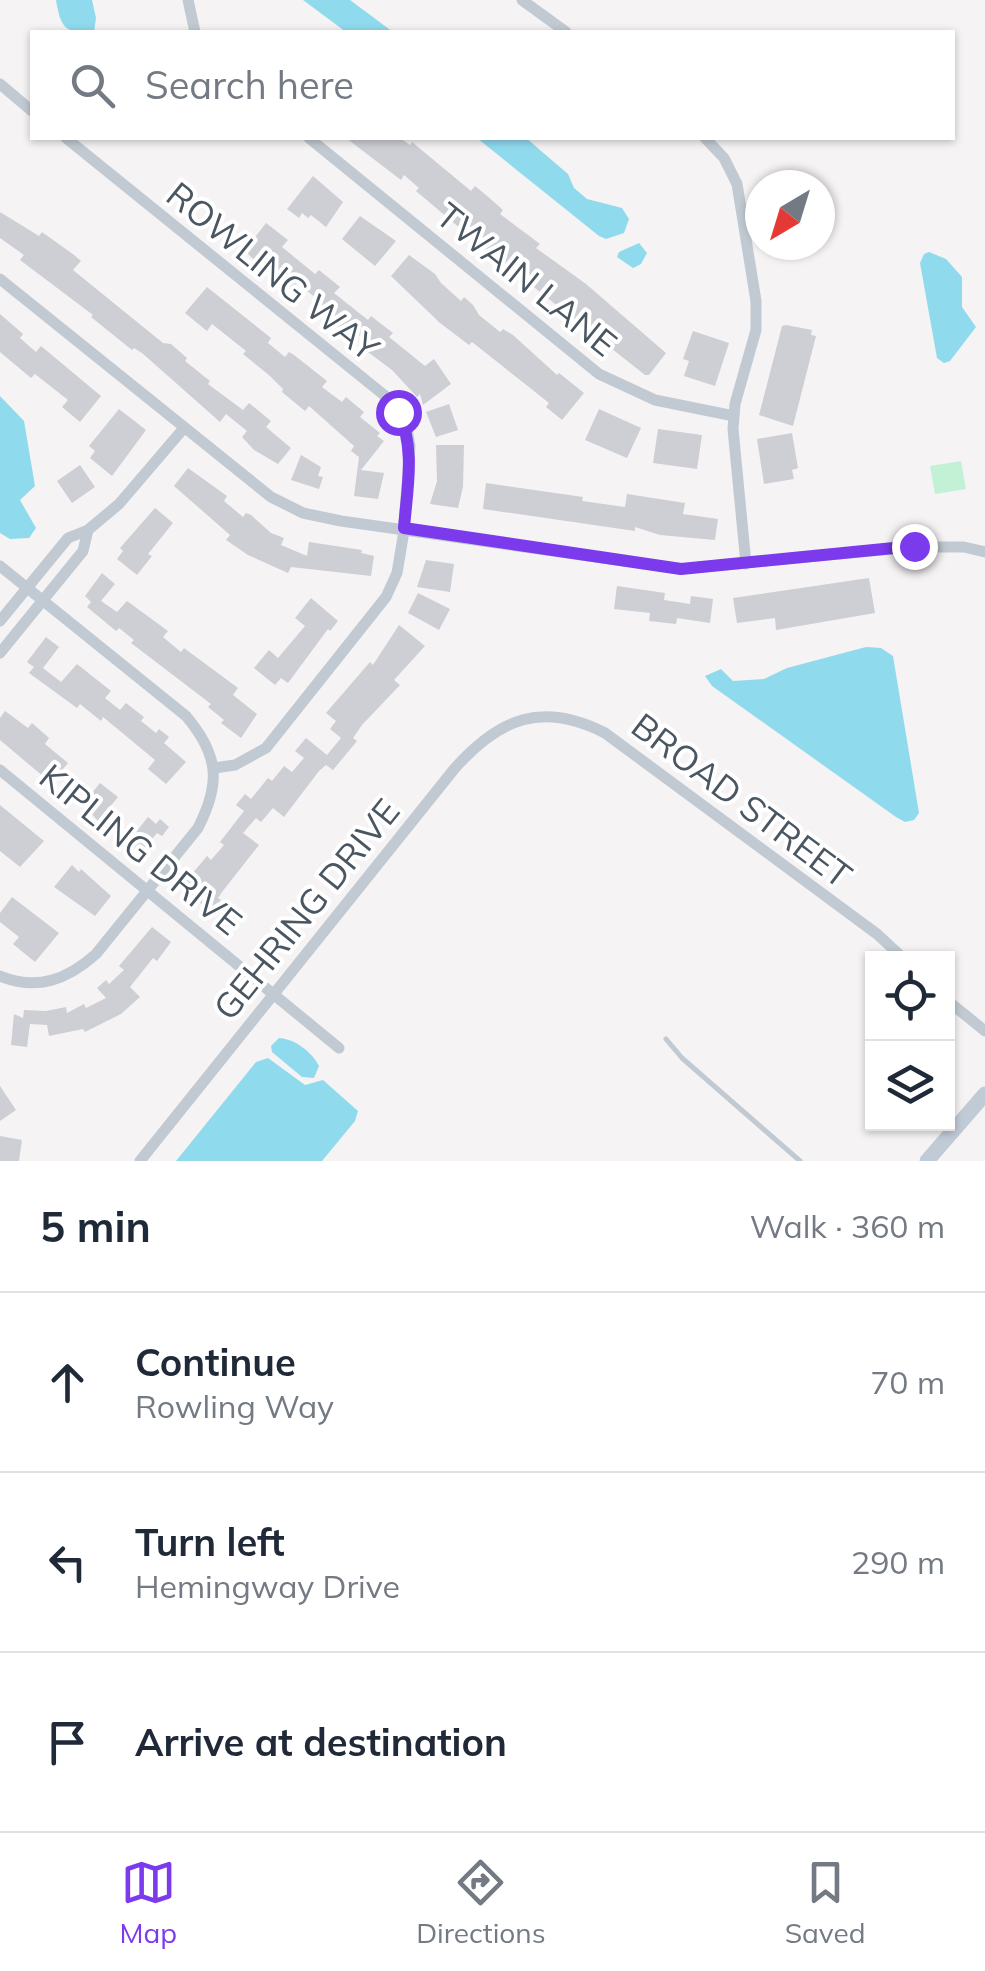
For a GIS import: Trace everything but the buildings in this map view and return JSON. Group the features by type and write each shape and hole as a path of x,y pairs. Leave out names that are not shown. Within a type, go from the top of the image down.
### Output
{"main road":[{"path":"927,1161 985,1094"}],"street":[{"path":"188,0 195,30"},
{"path":"526,1 563,30"},
{"path":"0,84 30,108"},
{"name":"ROWLING WAY","path":"68,140 389,400 407,428 410,446 397,574 364,626 266,748 236,766 214,768"},
{"name":"TWAIN LANE","path":"311,140 599,374 655,400 734,416"},
{"path":"707,140 724,158 737,184 756,300 756,330 734,416 746,564"},
{"path":"0,279 272,497 303,513 341,522 681,569 914,546 964,547 985,552"},
{"path":"0,621 68,538 88,530 120,504 184,428"},
{"path":"0,653 83,550 88,530"},
{"path":"0,566 186,716 201,734 214,768 209,806 198,828 96,954 77,971 41,984 0,976"},
{"name":"BROAD STREET","path":"534,716 569,719 605,733 895,951"},
{"name":"GEHRING DRIVE","path":"140,1161 472,748 499,728 534,716"},
{"name":"KIPLING DRIVE","path":"0,770 339,1048"},
{"path":"955,1007 985,1031"}],"lane":[{"path":"666,1039 682,1058 800,1161"}],"green space":[{"path":"961,461 966,489 935,494 930,466"}],"water":[{"path":"56,0 92,0 94,30 71,30 60,17"},
{"path":"303,0 350,0 390,30 343,30"},
{"path":"479,140 528,140 568,174 574,188 587,199 622,208 629,219 624,233 606,239"},
{"path":"639,243 647,253 641,264 633,268 617,257 619,252"},
{"path":"929,252 946,259 962,277 962,307 976,327 950,361 944,363 937,358 920,263"},
{"path":"0,396 24,421 35,486 20,500 36,528 29,538 10,539 0,533"},
{"path":"866,647 881,648 893,656 919,813 914,820 905,822 896,817 712,686 705,676 721,669 733,681 764,679 787,668"},
{"path":"279,1038 297,1044 312,1056 319,1066 314,1078 302,1077 272,1052 271,1046"},
{"path":"268,1058 305,1085 323,1080 358,1111 355,1121 322,1161 176,1161 256,1062"}],"route":[{"path":"398,412 407,428 410,446 404,528 681,569 914,546"}]}
